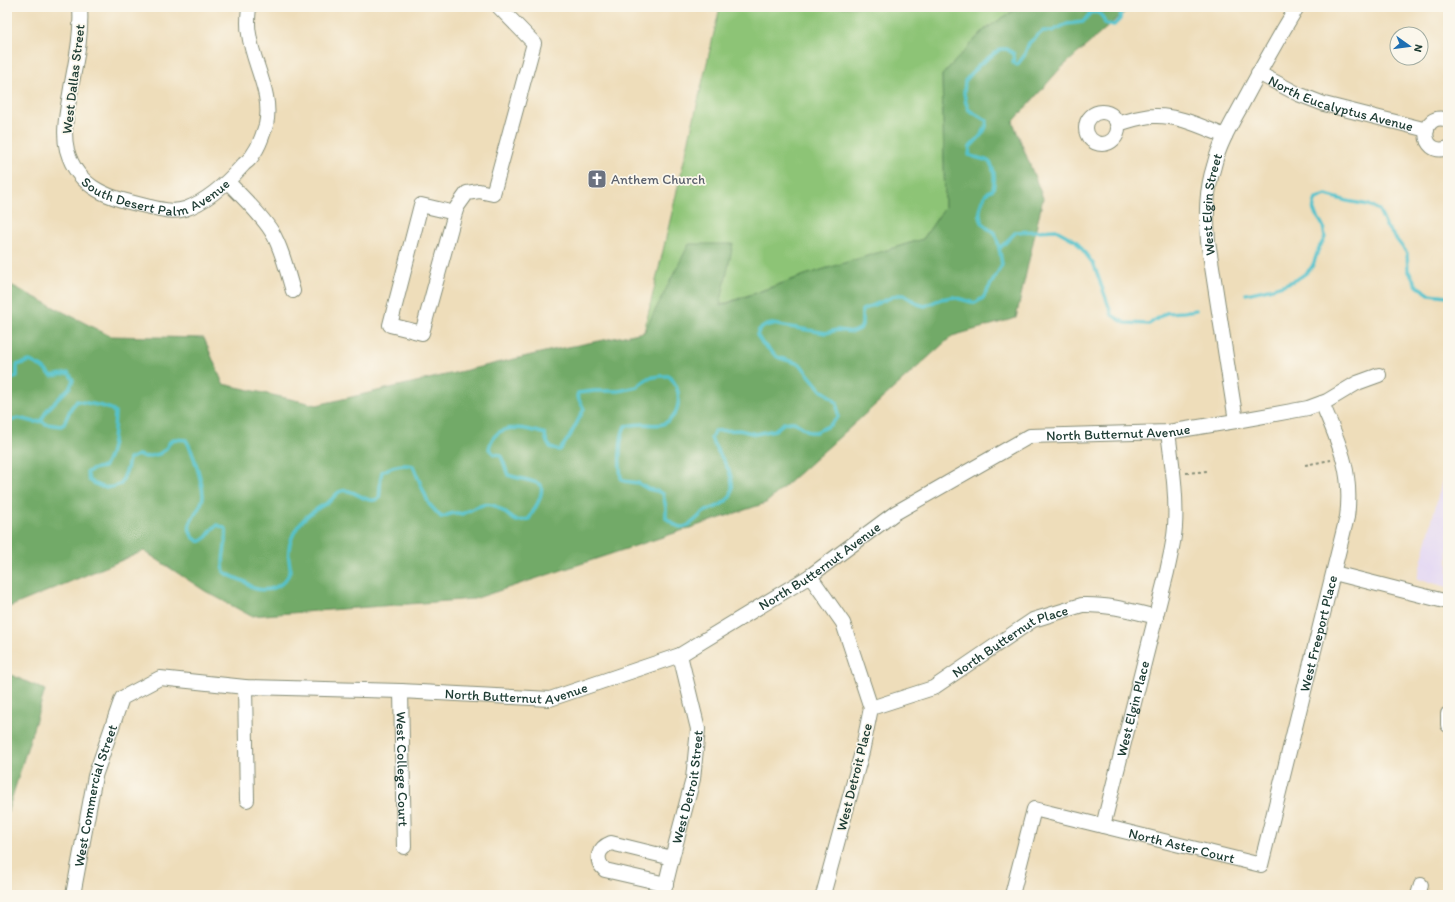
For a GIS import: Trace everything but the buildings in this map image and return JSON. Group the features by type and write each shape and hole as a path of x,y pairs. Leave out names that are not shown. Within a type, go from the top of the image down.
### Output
{"street":[{"name":"West Dallas Street","path":"67,151 65,135 66,116 79,42 80,7"},
{"path":"228,182 254,154 266,124 267,113 265,88 249,35 249,7"},
{"path":"455,214 421,205 390,325 422,333 457,207 467,193 479,191 494,194 534,43 499,7"},
{"name":"West Elgin Street","path":"1236,421 1208,241 1206,215 1208,190 1214,164 1225,136 1258,73 1297,7"},
{"name":"North Eucalyptus Avenue","path":"1258,73 1298,94 1324,104 1426,130"},
{"path":"1117,124 1153,116 1168,116 1187,121 1225,136"},
{"path":"1448,120 1439,118 1434,120 1430,123 1426,130 1426,137 1432,146 1442,150 1448,148"},
{"name":"South Desert Palm Avenue","path":"67,151 75,169 85,181 98,192 115,199 166,210 175,211 185,209 207,197 228,182 260,216 272,232 280,249 293,291"},
{"name":"North Butternut Avenue","path":"122,698 160,678 245,687 401,691 550,699 680,654 810,576 895,513 1030,436 1168,432 1297,411 1322,403 1357,384 1379,375"},
{"name":"West Freeport Place","path":"1261,865 1346,527 1348,509 1348,478 1344,457 1322,403"},
{"name":"West Elgin Place","path":"1103,826 1170,558 1175,527 1175,500 1168,432"},
{"path":"1334,573 1448,602"},
{"name":"West Detroit Place","path":"810,576 843,623 871,708 862,752 823,895"},
{"name":"North Butternut Place","path":"871,708 932,688 1033,620 1082,605 1112,607 1156,617"},
{"name":"West Detroit Street","path":"665,890 693,779 698,729 680,654"},
{"path":"245,687 247,800"},
{"name":"West College Court","path":"401,691 404,846"},
{"name":"West Commercial Street","path":"73,895 96,776 122,698"},
{"path":"1448,714 1448,725"},
{"path":"1012,895 1034,809 1103,826"},
{"name":"North Aster Court","path":"1103,826 1261,865"},
{"path":"665,890 605,870 599,861 600,852 604,846 611,843 672,858"}],"path":[{"path":"1305,465 1344,457"},
{"path":"1173,474 1208,471"}],"shaded area":[{"path":"1448,457 1448,587 1417,579"}],"green space":[{"path":"720,7 1019,7 984,30 942,75 945,207 923,239 808,274 644,332"},
{"path":"1019,7 1132,7 1059,70 1013,122 1043,198 1016,318 952,336 766,503 474,599 251,616 205,591 144,551 7,608 7,283 110,336 204,338 223,384 317,405 553,350 644,332 689,244 733,244 720,306 808,274 923,239 945,207 942,75 984,30"},
{"path":"7,673 45,690 7,814"}],"waterway":[{"path":"41,421 46,424 61,426 64,424 71,408 77,401 102,406 111,409 115,413 113,441 110,455 104,467 87,472 89,480 104,487 112,487 121,484 129,459 138,455 146,457 159,454 165,450 174,439 186,440 197,466 203,495 200,506 191,521 190,532 194,538 200,541 204,540 215,526 218,525 226,529 223,561 224,572 253,588 264,590 280,585 288,577 290,571 289,553 291,541 297,527 306,517 330,501 339,492 350,491 369,500 379,498 382,472 397,466 413,466 429,504 441,517 454,513 462,514 482,505 491,505 501,509 517,521 529,519 540,498 542,489 541,485 533,481 508,475 500,455 494,454 489,449 492,440 497,434 511,428 537,431 545,434 546,440 551,447 560,450 570,436 584,409 577,396 578,393 594,391 619,391 637,387 648,378 669,376 677,388 677,409 674,415 663,424 625,426 620,452 621,478 624,481 638,483 648,489 663,494 666,508 666,518 679,527 685,527 704,512 722,504 731,494 732,481 728,468 711,438 715,431 739,430 756,434 775,430 784,423 794,422 810,432 816,432 830,425 838,417 837,403 821,390 800,364 776,356 762,343 757,335 759,330 772,324 826,333 837,330 853,332 860,329 862,325 862,310 897,295 904,295 918,304 925,306 941,299 953,297 975,303 983,298 1002,265 996,236 985,226 980,217 981,206 985,195 993,189 994,178 992,166 988,161 969,155 970,147 985,129 987,121 969,110 964,93 965,81 978,66 1000,49 1007,49 1014,54 1013,63 1017,65 1024,56 1029,43 1043,31 1052,31 1067,24 1083,22 1090,13 1098,13 1103,18 1105,24 1114,25 1120,19 1122,7"},
{"path":"1246,294 1281,286 1306,274 1311,268 1325,237 1323,226 1314,213 1314,204 1316,199 1326,195 1369,205 1379,210 1386,226 1407,253 1408,270 1417,286 1429,294 1448,296"},
{"path":"999,249 1016,232 1056,230 1076,241 1094,265 1112,315 1125,323 1149,324 1166,313 1196,310"},
{"path":"7,380 8,381 17,376 17,365 30,361 42,367 52,376 69,373 73,380 70,387 47,410 41,421 35,422 18,418 7,422"}],"place":[{"name":"Anthem Church","path":"597,179"}]}
